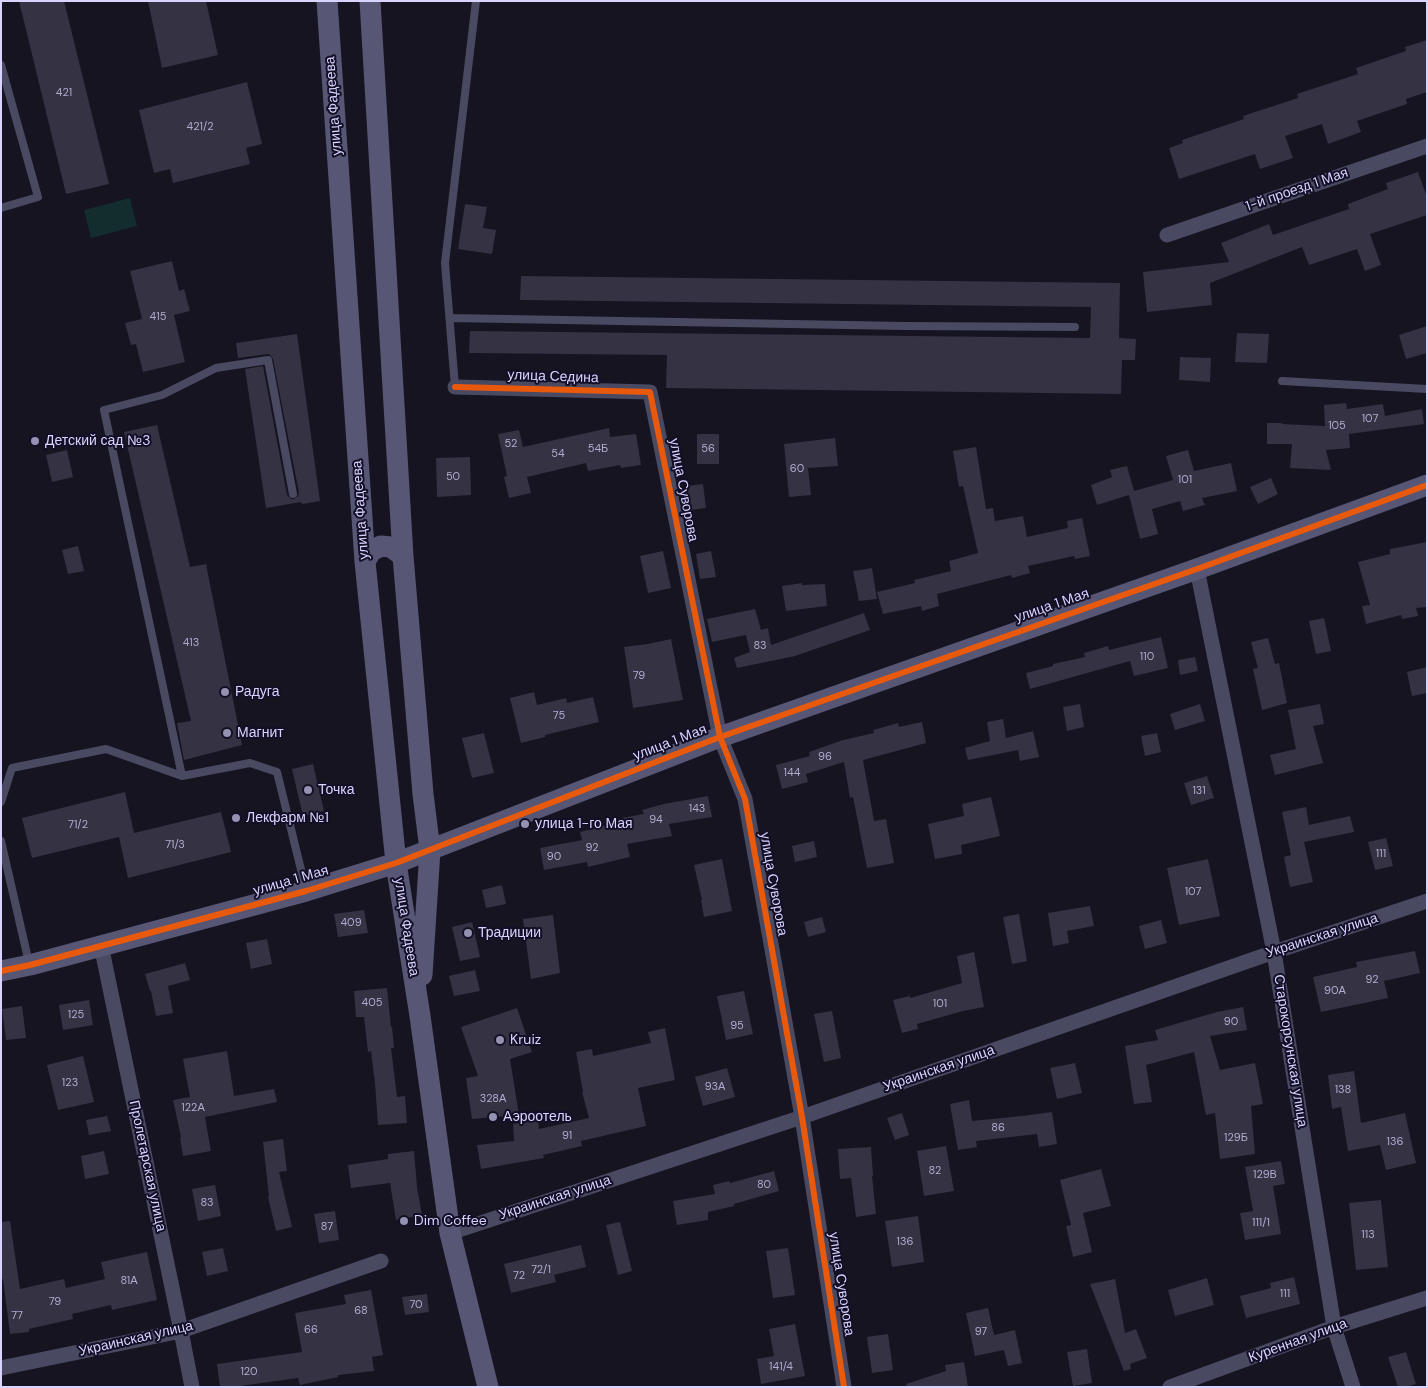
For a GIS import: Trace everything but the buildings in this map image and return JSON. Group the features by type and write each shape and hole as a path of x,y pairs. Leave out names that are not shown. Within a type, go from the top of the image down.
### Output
{"main road":[{"name":"улица Фадеева","path":"328,1 364,562 396,863 420,1016 450,1233 488,1387"},
{"name":"улица Фадеева","path":"370,1 403,556 423,794 430,850 420,1016"},
{"name":"улица 1 Мая","path":"1,970 30,965 306,891 396,863 720,737 1427,486"},
{"path":"364,562 371,551 381,546 391,547 403,556"}],"street":[{"name":"1-й проезд 1 Мая","path":"1167,235 1427,146"},
{"name":"улица Седина","path":"455,387 650,392"},
{"name":"улица Суворова","path":"650,392 720,737 745,799 802,1117 844,1387"},
{"name":"Старокорсунская улица","path":"1197,568 1274,952 1334,1327 1353,1387"},
{"name":"Украинская улица","path":"450,1233 802,1117 1274,952 1427,901"},
{"name":"Пролетарская улица","path":"101,945 192,1387"},
{"name":"Украинская улица","path":"1,1368 181,1331 381,1261"},
{"name":"Куренная улица","path":"1170,1387 1334,1327 1427,1298"}],"lane":[{"path":"455,387 445,264 476,1"},
{"path":"1,65 38,197 1,208"},
{"path":"450,318 894,326 1075,327"},
{"path":"182,776 104,410 162,395 216,368 268,360 293,494"},
{"path":"1282,382 1427,388"},
{"path":"1,802 12,768 106,749 182,776 250,763 277,772 306,891"},
{"path":"1,841 30,965"}],"green space":[{"path":"130,198 137,226 91,238 84,210"}],"cycle path":[{"path":"455,387 650,392 720,737 745,799 802,1117 844,1387"},
{"path":"1,971 30,965 306,891 396,863 720,737 1197,569 1427,485"}],"place":[{"name":"Детский сад №3","path":"35,441"},
{"name":"Радуга","path":"225,692"},
{"name":"Магнит","path":"227,733"},
{"name":"Точка","path":"308,790"},
{"name":"Лекфарм №1","path":"236,818"},
{"name":"улица 1-го Мая","path":"525,824"},
{"name":"Традиции","path":"468,933"},
{"name":"Kruiz","path":"500,1040"},
{"name":"Аэроотель","path":"493,1117"},
{"name":"Dim Coffee","path":"404,1221"}]}
